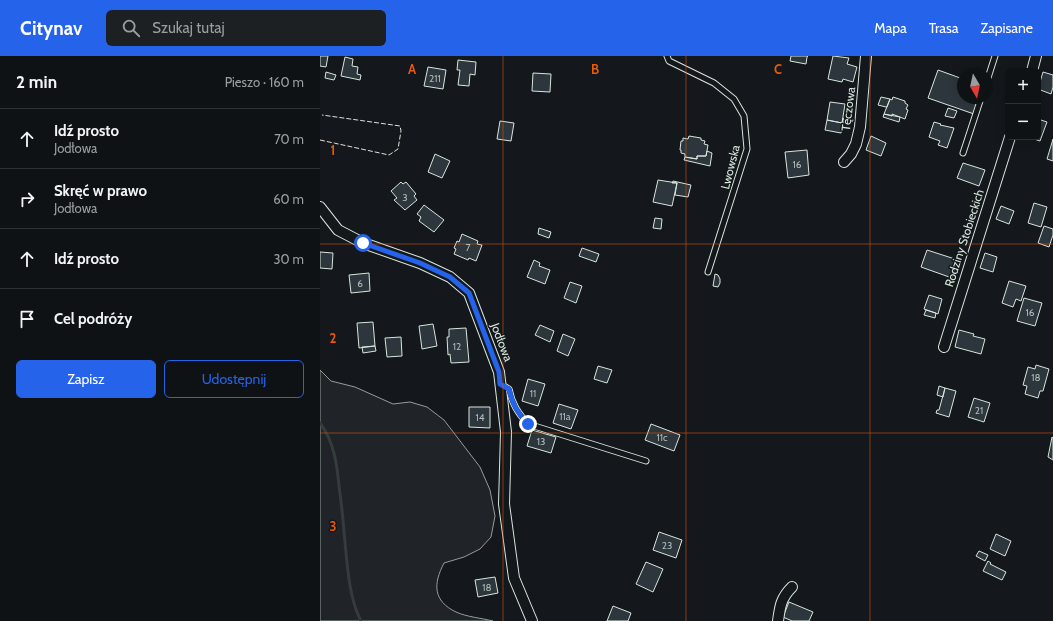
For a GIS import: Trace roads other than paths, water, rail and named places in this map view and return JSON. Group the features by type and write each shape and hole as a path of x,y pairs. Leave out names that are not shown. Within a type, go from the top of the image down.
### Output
{"street":[{"name":"Tęczowa","path":"844,162 851,154 856,144 860,127 866,56"},
{"path":"1033,68 1036,56"},
{"name":"Rodziny Stobieckich","path":"944,347 1009,140"},
{"name":"Jodłowa","path":"320,207 338,230 363,243 420,263 450,277 469,293 499,372 506,432 504,504 514,578 532,621"},
{"path":"778,621 784,596 792,587"}],"lane":[{"name":"Lwowska","path":"667,56 669,62 714,83 734,99 744,116 747,149 708,272"},
{"path":"991,68 995,56"},
{"path":"963,153 979,104"},
{"path":"500,384 509,389 511,399 519,414 528,424 646,461"}],"waterway":[{"path":"320,423 332,445 336,461 349,578 353,600 361,621"}]}
